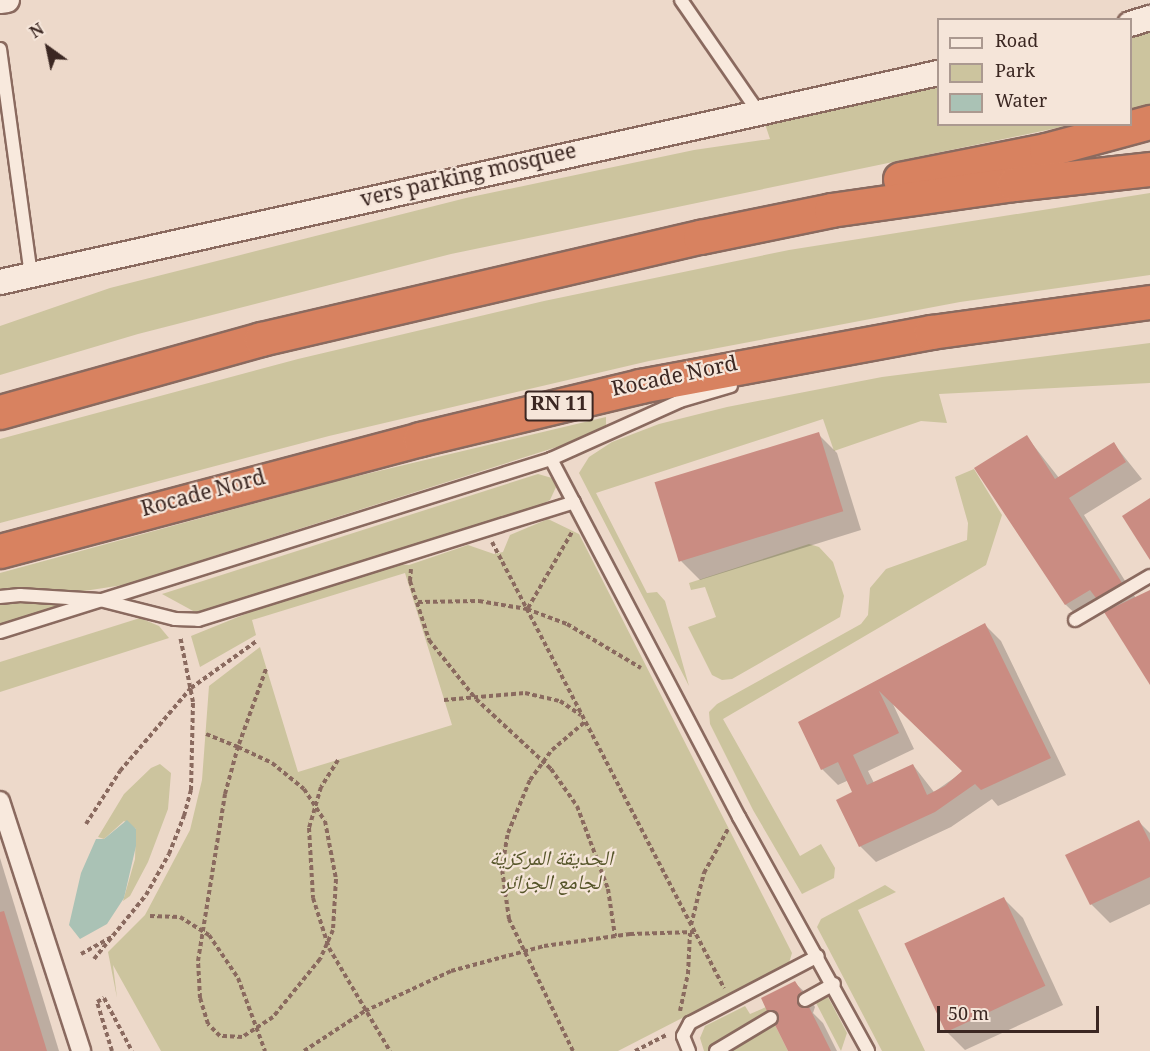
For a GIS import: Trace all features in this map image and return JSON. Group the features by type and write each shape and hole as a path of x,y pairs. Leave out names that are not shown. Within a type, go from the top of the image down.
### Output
{"highway":[{"path":"1098,137 1150,122"},
{"path":"261,339 342,307 512,262 701,218 1098,137 1150,129"},
{"path":"0,412 261,339 496,282 831,210 1150,169"},
{"name":"Rocade Nord","path":"0,551 420,439 640,386 931,332 1142,305"}],"street":[{"path":"0,1 6,0"},
{"path":"1132,24 1150,18"},
{"name":"vers parking mosquee","path":"0,282 937,73"},
{"path":"0,801 81,1051"}],"lane":[{"path":"681,0 759,113"},
{"path":"0,49 31,275"},
{"path":"867,358 931,332"},
{"path":"0,632 551,459 680,401 743,384"},
{"path":"551,459 738,817 834,984 868,1051"},
{"path":"0,597 20,595 100,600 182,621 198,620 411,556 574,502"},
{"path":"1075,620 1150,576"},
{"path":"164,615 175,628"},
{"path":"689,1051 683,1036 690,1023 818,956"},
{"path":"806,1000 834,984"},
{"path":"716,1051 771,1018"}],"path":[{"path":"527,609 582,518"},
{"path":"486,531 691,925 693,933 731,1002"},
{"path":"411,556 410,581 429,640 474,697 543,761 566,789 585,822 608,889 615,936"},
{"path":"418,602 480,601 527,609 586,634 669,686"},
{"path":"94,959 146,895 170,854 191,790 191,688 184,647 175,628"},
{"path":"86,824 120,771 191,688 258,640"},
{"path":"206,734 238,747 286,772 315,804 328,831 336,879 335,913 328,944 306,980 259,1029 242,1037 227,1038 215,1033 208,1024 198,981 201,928 217,827 238,747 266,669"},
{"path":"444,700 525,693 549,697 585,720"},
{"path":"573,1051 522,951 504,904 502,869 514,816 543,761 585,720"},
{"path":"338,760 315,804 309,828 310,880 315,914 328,944 390,1051"},
{"path":"691,925 704,873 738,817"},
{"path":"150,916 180,917 201,928 232,966 266,1051"},
{"path":"304,1051 365,1011 451,971 522,951 615,936 693,933"},
{"path":"672,1032 688,974 693,933"},
{"path":"81,954 114,936"},
{"path":"112,1051 97,1002 104,998 132,1051"},
{"path":"635,1051 690,1023"}],"green space":[{"path":"1150,31 1150,107 1132,112 1132,38"},
{"path":"937,83 937,126 1066,126 451,254 138,334 0,375 0,326 110,288 466,198 694,150 770,139 764,121"},
{"path":"1150,193 1150,275 960,302 649,361 329,436 0,523 0,439 298,359 544,301 789,250"},
{"path":"1150,343 1150,383 939,394 947,423 921,421 834,451 823,419 596,493 647,593 657,592 665,601 689,686 579,473 589,457 612,442 659,424 727,407 882,377"},
{"path":"606,417 606,426 560,446 123,585 52,596 100,600 0,632 0,573 337,481"},
{"path":"974,469 1002,515 986,565 723,719 800,856 821,844 835,868 834,878 802,894 753,810 710,724 709,712 717,704 861,624 868,615 870,588 886,569 967,540 968,523 955,477"},
{"path":"538,474 552,478 556,487 550,500 539,506 205,612 195,612 162,594"},
{"name":"الحديقة المركزية لجامع الجزائر","path":"548,519 579,534 792,953 789,963 618,1051 161,1051 113,965 117,998 108,952 145,915 190,830 202,780 209,686 260,647 298,772 452,725 405,573 252,620 256,635 200,667 191,636 268,605 395,564 409,565 468,545 494,554 503,552 510,535"},
{"path":"809,544 819,547 833,562 844,596 840,617 732,679 722,680 712,675 688,627 716,617 705,587 691,590 689,583"},
{"path":"140,618 159,626 169,638 0,692 0,662"},
{"path":"160,764 171,773 168,809 148,862 130,896 123,901 135,859 136,829 124,821 104,839 98,837 124,794 151,768"},
{"path":"885,885 896,892 858,910 925,1051 882,1051 817,927 821,919"},
{"path":"828,997 847,1033 841,1051 814,999"},
{"path":"745,1006 750,1014 766,1007 770,1015 720,1040 711,1051 704,1051 700,1038 705,1026"},
{"path":"774,1023 788,1051 723,1051 730,1045"}],"water":[{"path":"127,820 136,829 136,846 124,898 107,924 80,939 69,925 81,873 96,839 104,839"}],"building":[{"path":"819,432 843,511 679,562 655,482"},
{"path":"1027,435 1055,479 1114,442 1126,462 1069,498 1122,583 1096,598 1090,590 1065,605 974,468"},
{"path":"1150,498 1150,560 1122,516"},
{"path":"1150,590 1150,685 1104,612"},
{"path":"985,623 1051,758 981,790 975,784 935,812 859,847 836,800 852,792 838,762 821,770 798,722","holes":["879,691 962,771 945,786 927,795 913,764 867,785 853,755 899,733"]},
{"path":"1139,820 1150,842 1150,877 1090,905 1065,855"},
{"path":"1004,897 1045,986 946,1032 904,943"},
{"path":"4,911 47,1051 0,1051 0,912"},
{"path":"795,981 802,992 798,1003 809,1007 831,1051 788,1051 775,1025 778,1014 767,1011 761,998"}]}
